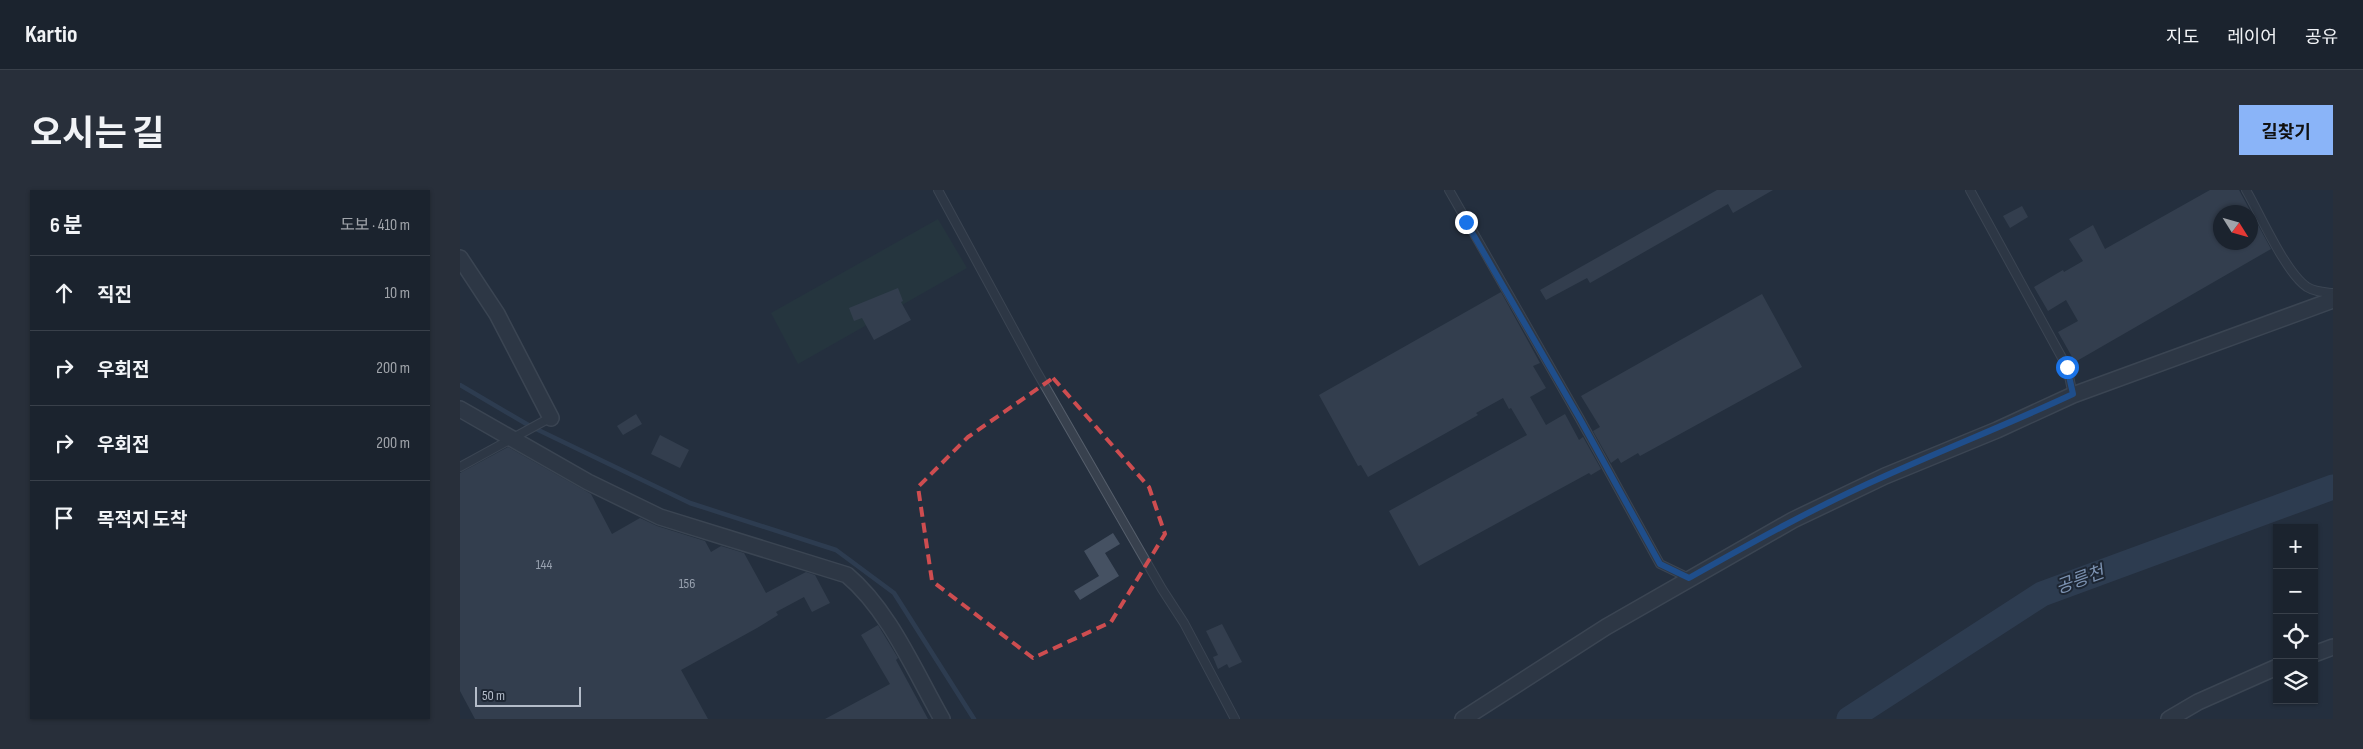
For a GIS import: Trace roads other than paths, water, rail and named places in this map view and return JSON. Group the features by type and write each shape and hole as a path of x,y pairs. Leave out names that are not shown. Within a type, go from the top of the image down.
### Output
{"street":[{"path":"460,258 497,314 549,419"},
{"path":"1463,719 1606,626 1793,520 1885,476 1997,430 2073,394 2333,300"},
{"path":"460,409 517,436 588,482 660,518 847,575 864,589 888,625 942,719"},
{"path":"2318,653 2333,647"},
{"path":"2169,719 2198,702 2273,669"}],"lane":[{"path":"938,190 1034,367 1184,624 1235,719"},
{"path":"1449,190 1580,419 1660,564 1689,578"},
{"path":"1970,190 2067,367 2073,394"},
{"path":"2246,190 2289,266 2300,281 2317,292 2333,293"},
{"path":"460,467 549,419"}],"waterway":[{"path":"460,385 530,426 690,503 836,550 894,593 974,719"},
{"name":"공릉천","path":"1849,719 2042,594 2333,487"}]}
